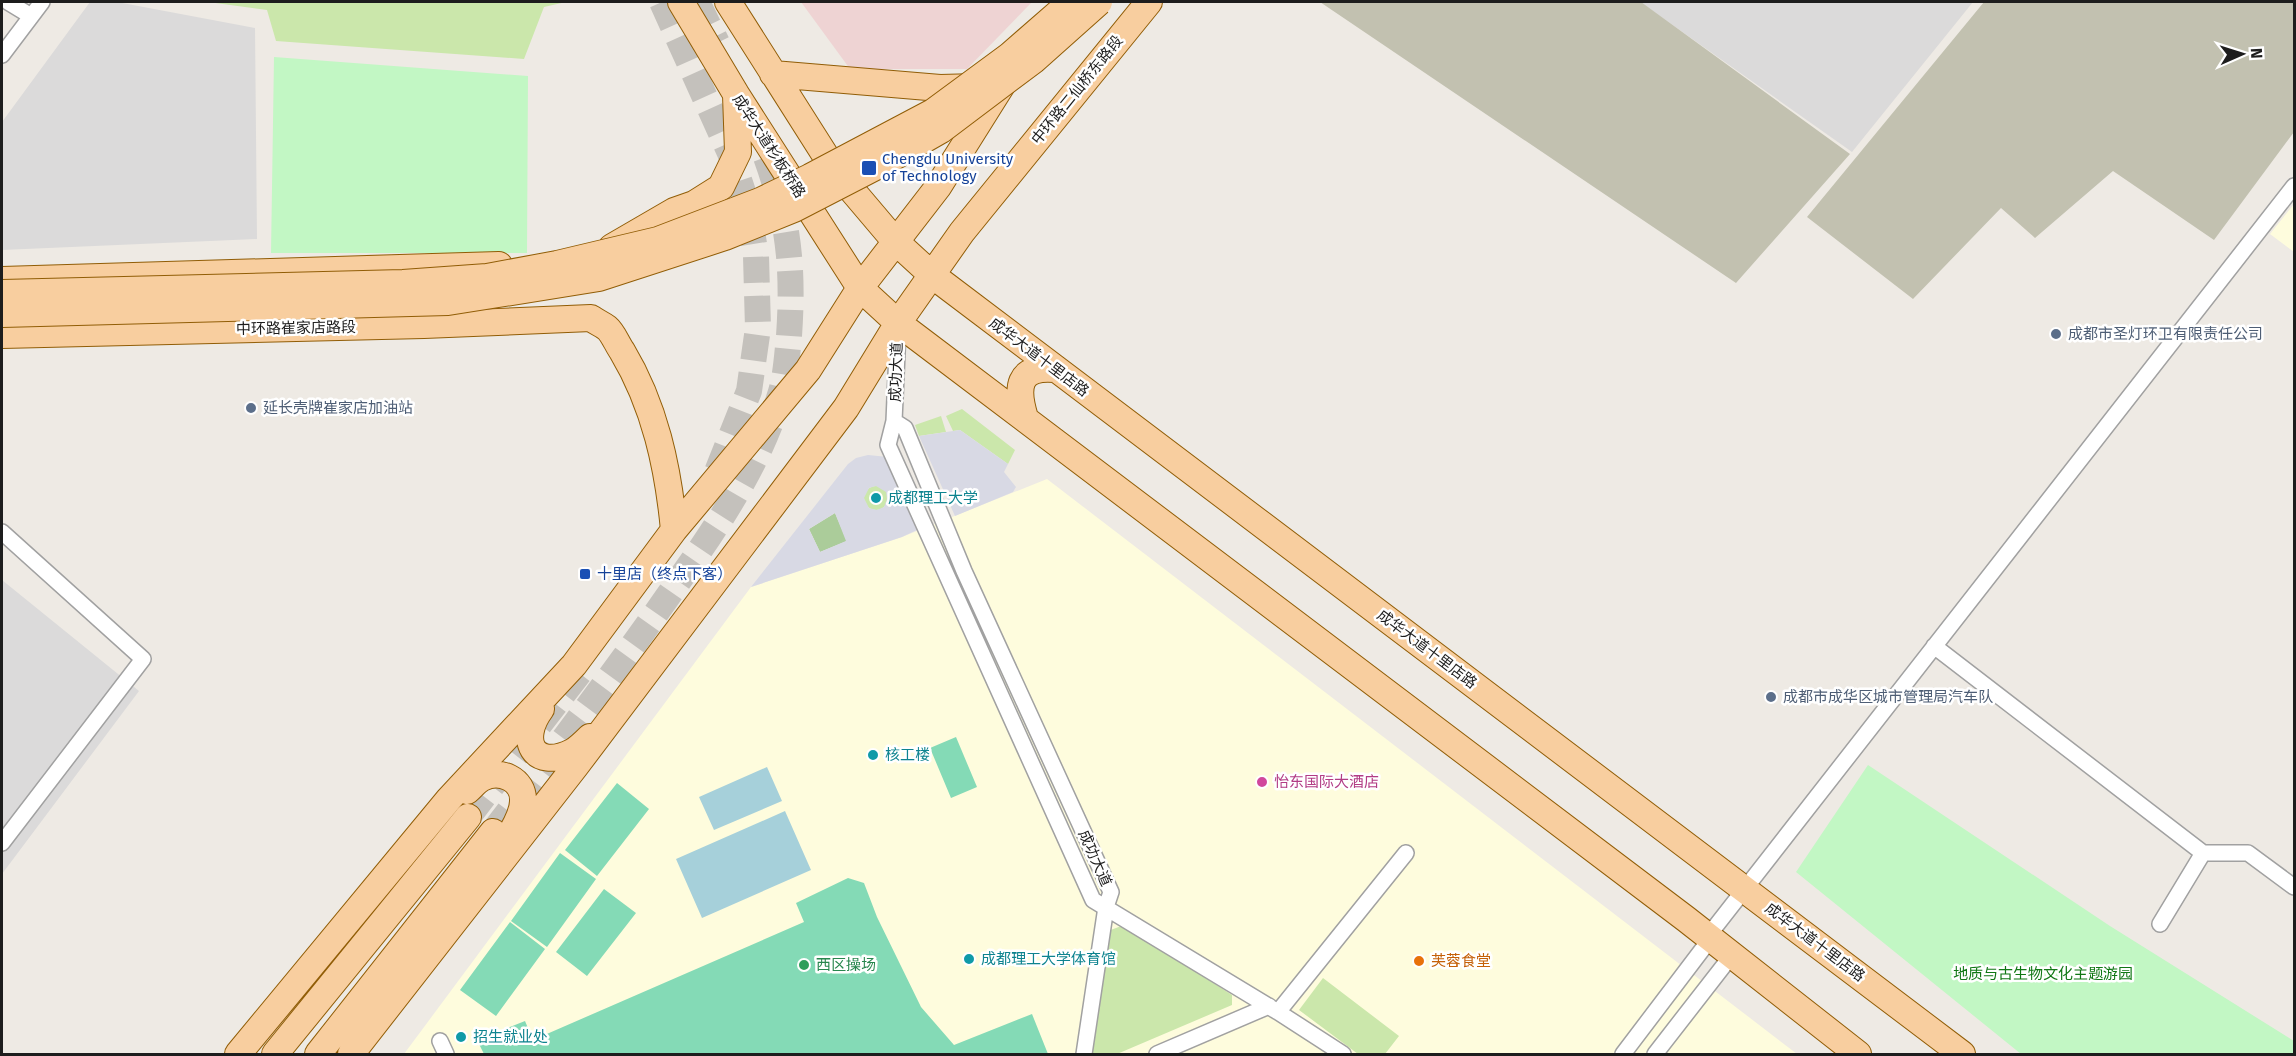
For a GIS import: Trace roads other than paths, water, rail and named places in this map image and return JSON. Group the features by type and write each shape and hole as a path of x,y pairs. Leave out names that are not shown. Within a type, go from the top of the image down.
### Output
{"main road":[{"name":"成华大道杉板桥路","path":"681,2 736,94 860,288"},
{"path":"728,2 834,169 895,241"},
{"path":"616,712 573,752 549,758 539,754 532,747 530,740 532,721 674,530 808,370 860,288 938,187 1016,62 1069,2"},
{"path":"2,293 404,284 487,277 557,264 657,240 760,201 933,112 1009,56 1069,2"},
{"path":"2,314 448,302 599,278 735,233 794,209 885,162 950,123 1034,60 1099,2"},
{"name":"中环路二仙桥东路段","path":"616,712 846,408 898,323 967,226 1149,2"},
{"path":"773,74 940,88 977,88 1016,62"},
{"path":"2,280 541,264 579,257 618,246 674,211 694,204 721,187 738,152 736,94"},
{"name":"成华大道十里店路","path":"895,241 932,275 1055,369 1962,1054"},
{"path":"860,288 898,323 1710,937 1858,1054"},
{"name":"中环路崔家店路段","path":"2,335 424,325 591,318 608,329 629,363 653,416 671,498 674,530"},
{"path":"1025,418 1020,396 1020,387 1025,376 1038,368 1055,369"},
{"path":"238,1054 449,799 574,665"},
{"path":"351,1054 616,712"},
{"path":"422,832 481,779 495,774 515,781 520,787 523,802 518,821 483,885"},
{"path":"275,1054 468,817"},
{"path":"318,1054 492,832"}],"street":[{"path":"8,2 31,16"},
{"path":"2,55 42,2"},
{"path":"1623,1054 1744,888 2295,186"},
{"name":"成功大道","path":"894,421 905,428 964,571 1110,892 1106,907 1093,900 888,445 894,421 898,323"},
{"path":"2,532 143,659 2,843"},
{"path":"1934,646 2203,853 2247,853 2295,887"},
{"path":"2160,924 2203,853"},
{"path":"1156,1054 1274,1009 1406,854"},
{"path":"1084,1054 1106,907 1274,1009 1343,1054"},
{"path":"1655,1054 1732,955"}],"water":[{"path":"767,767 782,801 714,830 699,797"},
{"path":"785,811 811,870 702,918 676,859"}],"tunnel":[{"path":"662,2 730,153 748,207 756,256 758,328 749,391 715,477"},
{"path":"697,2 717,43"},
{"path":"493,832 602,688 699,551 746,476 771,423 785,373 791,286 783,217 762,146"},
{"path":"468,817 580,672"}],"place":[{"name":"Chengdu University of Technology","path":"869,168"},
{"name":"成都市圣灯环卫有限责任公司","path":"2056,334"},
{"name":"延长壳牌崔家店加油站","path":"251,408"},
{"name":"成都理工大学","path":"876,498"},
{"name":"十里店（终点下客）","path":"585,574"},
{"name":"成都市成华区城市管理局汽车队","path":"1771,697"},
{"name":"核工楼","path":"873,755"},
{"name":"怡东国际大酒店","path":"1262,782"},
{"name":"成都理工大学体育馆","path":"969,959"},
{"name":"芙蓉食堂","path":"1419,961"},
{"name":"西区操场","path":"804,965"},
{"name":"招生就业处","path":"461,1037"}],"park label":[{"name":"地质与古生物文化主题游园","path":"2043,974"}]}
